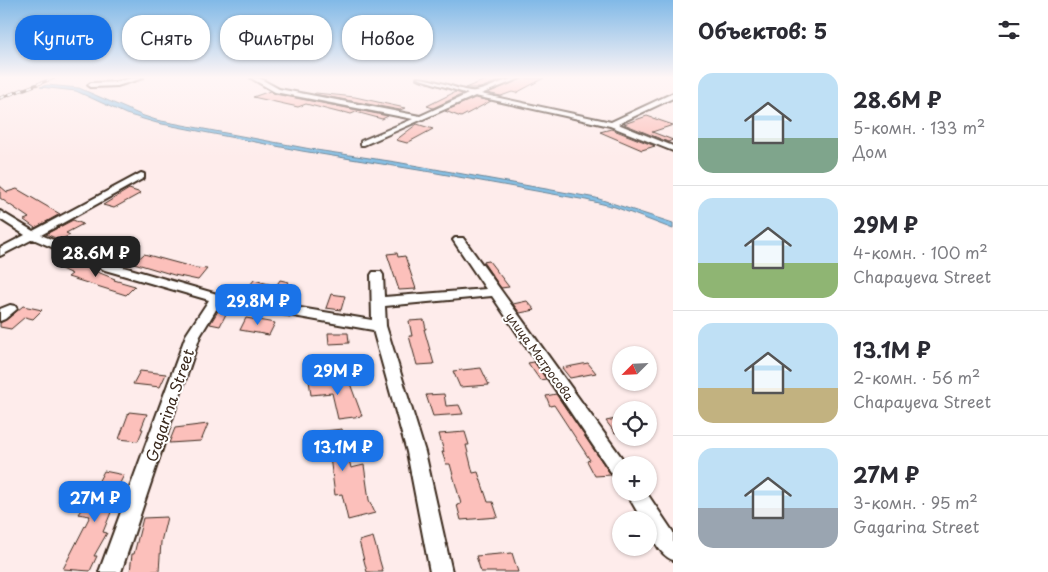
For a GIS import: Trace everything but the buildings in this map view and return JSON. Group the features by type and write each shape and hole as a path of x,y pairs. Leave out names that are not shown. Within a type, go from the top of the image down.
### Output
{"street":[{"path":"359,105 422,118"},
{"path":"364,143 451,105"},
{"path":"523,105 612,124 673,148"},
{"path":"612,124 653,105"},
{"path":"0,253 141,176"},
{"path":"0,214 32,235 109,267 217,298 379,326"},
{"name":"улица Матросова","path":"458,240 612,459"},
{"path":"376,274 379,326 416,452 441,572"},
{"path":"377,302 494,292"},
{"name":"Gagarina Street","path":"110,572 193,335 217,298"},
{"path":"641,501 673,550"}],"water":[{"path":"106,105 117,105 156,120 316,150 396,162 596,198 673,223 673,229 615,207 586,200 302,151 157,123 126,114"}]}
